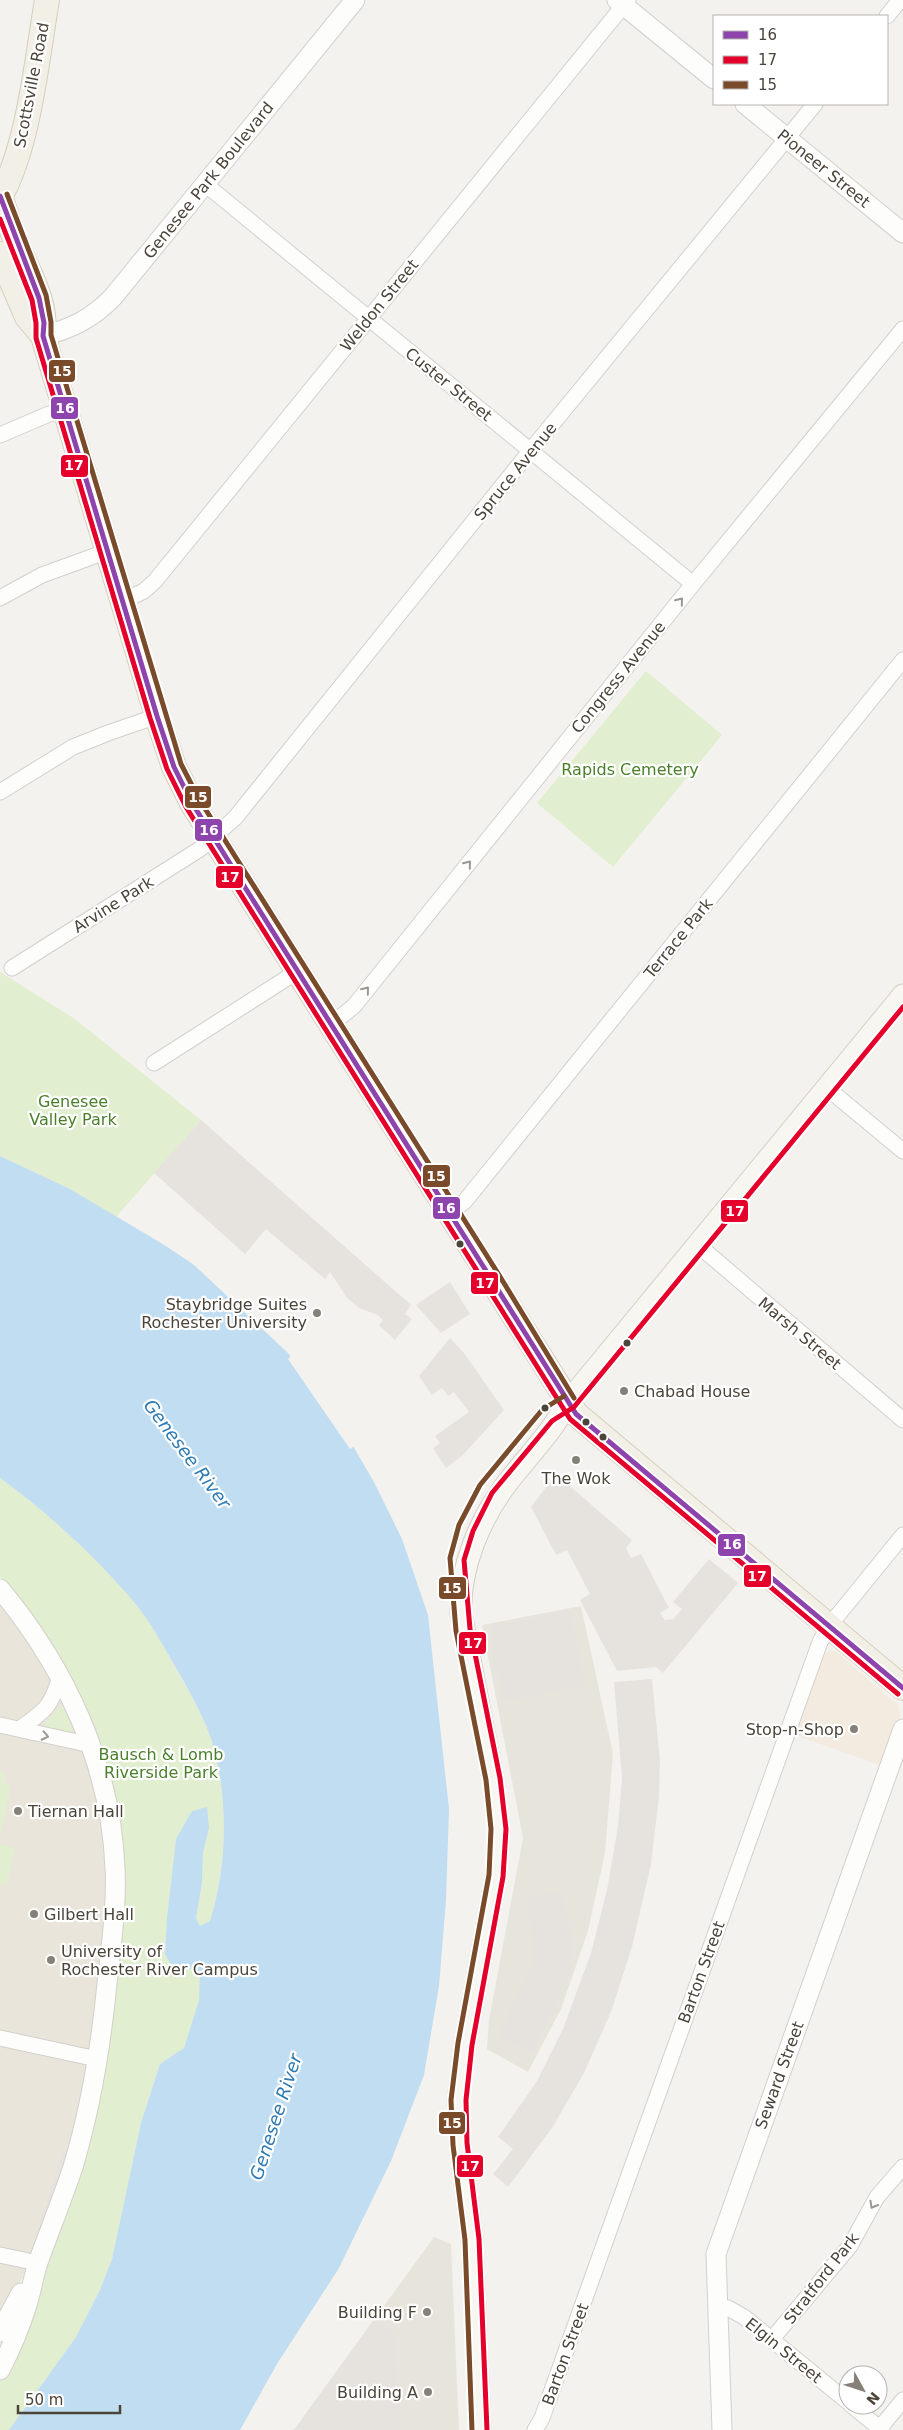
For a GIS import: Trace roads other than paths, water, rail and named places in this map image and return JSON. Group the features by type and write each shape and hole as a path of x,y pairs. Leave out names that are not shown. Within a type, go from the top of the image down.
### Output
{"main road":[{"name":"Scottsville Road","path":"0,196 11,174 22,138 47,0"},
{"path":"0,196 42,307 43,336 157,716 179,779 214,838 451,1212 568,1402 580,1418 903,1688"},
{"path":"0,254 27,317 43,336"},
{"path":"480,2430 472,2239 460,2144 458,2100 465,2044 496,1876 499,1829 493,1778 463,1630 460,1595 475,1542 490,1510 508,1483 549,1432 568,1402 903,995"}],"street":[{"name":"Genesee Park Boulevard","path":"43,336 80,323 103,307 121,289 355,0"},
{"path":"888,15 900,0"},
{"path":"623,2 713,78"},
{"name":"Weldon Street","path":"123,601 144,591 155,581 623,2"},
{"name":"Pioneer Street","path":"746,105 903,233"},
{"name":"Spruce Avenue","path":"214,838 235,818 814,105"},
{"name":"Custer Street","path":"205,184 532,450 693,584"},
{"name":"Congress Avenue","path":"332,1024 354,1006 693,584 903,329"},
{"path":"0,435 49,414 65,410"},
{"path":"0,598 42,575 108,551"},
{"name":"Terrace Park","path":"451,1212 465,1201 903,660"},
{"path":"0,792 73,747 157,716"},
{"name":"Arvine Park","path":"12,968 214,838"},
{"path":"154,1063 298,971"},
{"path":"827,1088 903,1151"},
{"name":"Marsh Street","path":"698,1245 903,1420"},
{"name":"Barton Street","path":"535,2430 542,2418 820,1642 829,1626 903,1535"},
{"path":"0,1589 40,1643 78,1712 91,1745 107,1806 115,1868 111,1947 97,2059 73,2167 38,2263 19,2328 0,2370"},
{"path":"19,1729 38,1716 53,1699 60,1677"},
{"path":"0,1725 91,1745"},
{"name":"Seward Street","path":"722,2430 715,2260 717,2248 903,1730"},
{"path":"0,2038 97,2059"},
{"name":"Stratford Park","path":"772,2339 850,2246 877,2197 903,2167"},
{"path":"0,2255 38,2263"},
{"path":"0,2332 38,2263"},
{"name":"Elgin Street","path":"717,2308 734,2310 838,2394"},
{"path":"864,2415 881,2429 903,2400"}],"water":[{"name":"Genesee River","path":"0,1156 70,1189 166,1246 194,1265 288,1353 343,1429 374,1482 402,1539 428,1615 449,1809 446,1900 439,1986 424,2075 391,2161 339,2268 277,2364 240,2430 9,2430 76,2337 100,2290 112,2259 141,2123 160,2064 184,2048 199,2000 200,1973 183,1966 171,1965 165,1954 167,1917 176,1839 192,1811 207,1807 209,1828 203,1853 202,1883 196,1918 200,1926 210,1921 216,1900 222,1858 224,1815 215,1752 202,1716 189,1690 148,1621 119,1585 87,1552 53,1520 0,1478"}],"place":[{"name":"Staybridge Suites Rochester University","path":"317,1313"},
{"name":"Chabad House","path":"624,1391"},
{"name":"The Wok","path":"576,1460"},
{"name":"Stop-n-Shop","path":"854,1729"},
{"name":"Tiernan Hall","path":"18,1811"},
{"name":"Gilbert Hall","path":"34,1914"},
{"name":"University of Rochester River Campus","path":"51,1960"},
{"name":"Building F","path":"427,2312"},
{"name":"Building A","path":"428,2392"}],"park label":[{"name":"Rapids Cemetery","path":"630,769"},
{"name":"Genesee Valley Park","path":"73,1110"},
{"name":"Bausch & Lomb Riverside Park","path":"161,1763"}]}
